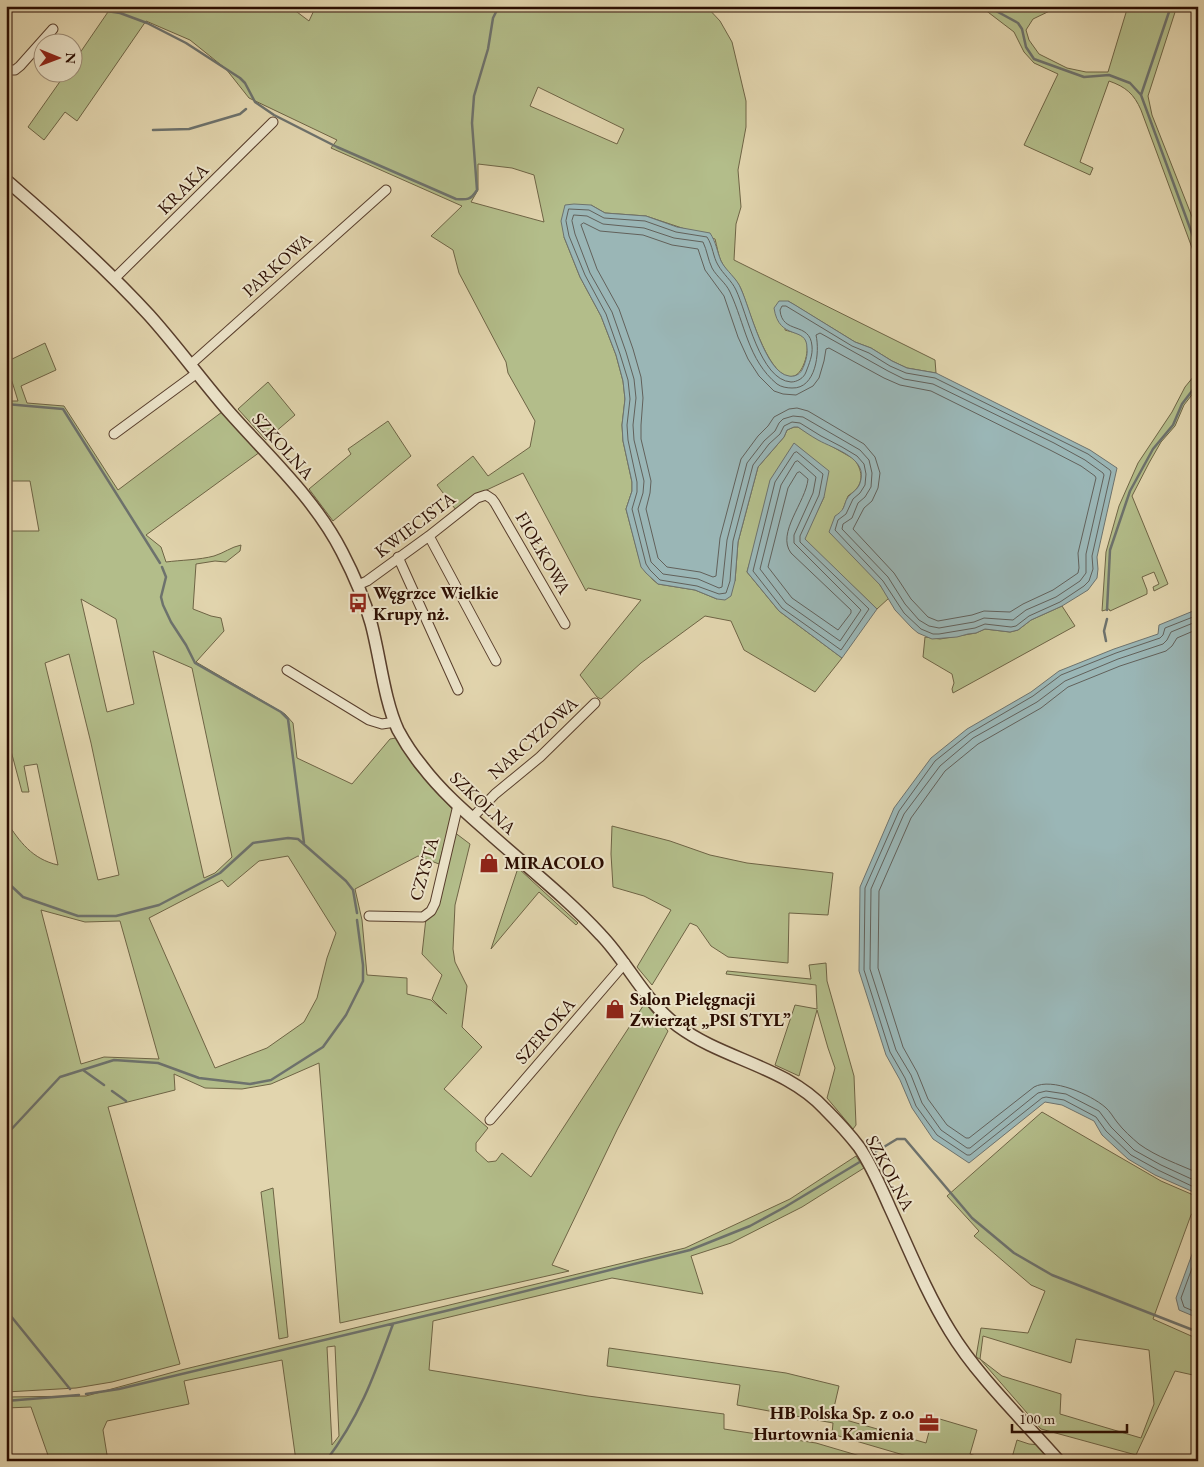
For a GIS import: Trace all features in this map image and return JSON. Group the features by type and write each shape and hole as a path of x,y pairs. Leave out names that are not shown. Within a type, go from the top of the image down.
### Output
{"street":[{"path":"6,70 14,70 20,66 53,29"},
{"name":"KRAKA","path":"115,278 273,122"},
{"name":"SZKOLNA","path":"6,180 115,278 316,511 338,544 358,585 371,621 395,722 405,742 432,779 472,818 592,925 625,963 658,1008 673,1023 695,1037 783,1077 800,1087 821,1104 851,1137 865,1157 928,1290 956,1342 972,1363 1059,1461"},
{"name":"PARKOWA","path":"114,434 194,369 386,190"},
{"name":"KWIECISTA","path":"358,585 367,581 429,536 477,498 486,495 492,499"},
{"name":"FIOŁKOWA","path":"492,499 565,624"},
{"path":"429,536 496,662"},
{"path":"398,557 458,690"},
{"path":"288,670 370,720 382,724 395,722"},
{"name":"NARCYZOWA","path":"472,818 495,794 540,757 595,703"},
{"name":"CZYSTA","path":"369,916 423,917 431,911 458,805"},
{"name":"SZEROKA","path":"490,1120 625,963"}],"green space":[{"path":"121,6 289,6 309,21 316,6 706,6 720,21 732,42 746,101 746,127 738,170 741,207 736,224 734,260 935,360 936,373 907,368 892,361 871,348 855,342 788,301 785,330 798,334 805,339 807,353 798,374 794,376 785,375 776,368 768,356 754,326 741,289 721,261 715,239 646,216 605,213 591,205 564,237 580,277 601,316 616,355 623,381 625,399 622,425 623,441 632,482 632,491 626,509 639,558 652,579 658,584 695,590 717,599 735,581 738,542 758,467 784,437 787,430 798,427 854,459 856,462 861,474 859,485 848,496 842,511 880,585 889,598 877,609 804,539 824,497 755,544 747,572 779,611 842,658 815,692 744,650 731,621 705,616 641,663 601,699 597,697 580,675 641,600 588,588 586,591 523,473 478,494 456,510 437,485 473,456 488,476 530,447 535,421 508,373 506,362 459,273 453,250 431,236 462,206 331,148 337,140 249,98 226,69 190,40 146,21 77,121 65,112 44,140 28,127 60,82 82,82 82,50 110,9 120,11","holes":["538,87 624,129 617,144 530,106","478,164 512,168 534,175 544,222 471,202 478,190"]},
{"path":"980,6 1060,6 1033,19 1026,30 1029,40 1039,54 1067,68 1086,72 1108,72 1128,6 1177,6 1148,96 1152,115 1198,232 1198,264 1141,110 1132,95 1109,81 1080,162 1093,168 1090,175 1024,145 1058,74 1034,63 1024,52 1014,32"},
{"path":"45,343 56,370 21,386 27,403 64,406 118,490 222,412 260,452 146,535 161,547 166,562 218,555 241,545 240,551 226,562 215,561 196,564 193,609 221,618 224,631 196,662 285,714 293,723 297,758 352,784 390,739 396,738 415,768 453,810 439,864 418,856 355,889 362,920 367,975 407,978 407,994 431,1000 447,1014 432,999 442,975 422,954 426,918 454,832 470,844 455,905 453,949 455,962 467,986 462,1027 482,1047 444,1089 488,1128 476,1143 476,1151 488,1162 496,1161 502,1153 531,1177 645,1003 668,1031 617,1130 552,1265 569,1271 340,1323 319,1063 271,1084 242,1089 205,1088 174,1074 175,1090 108,1107 180,1364 112,1382 76,1388 6,1392 6,821 28,849 41,859 58,865 37,764 24,766 29,792 22,792 6,732 6,531 39,531 30,481 6,481 6,401 18,401 6,362","holes":["81,599 116,619 134,704 107,712","153,651 192,668 232,857 215,873 204,878","69,654 91,743 119,875 98,880 45,663","288,856 336,933 327,958 317,998 304,1022 267,1048 215,1068 149,918 222,880 228,887 259,861","41,910 85,922 120,921 159,1059 104,1057 81,1064"]},
{"path":"1198,371 1198,387 1184,405 1175,426 1161,442 1132,496 1168,584 1154,591 1153,587 1159,584 1154,572 1142,577 1147,594 1110,611 1109,609 1102,611 1106,552 1119,506 1138,463 1172,412 1185,387"},
{"path":"268,382 295,415 266,440 238,409"},
{"path":"388,421 411,456 333,521 309,489 351,454 348,449"},
{"path":"1062,606 1075,626 953,693 954,683 952,674 923,657 925,637 940,639 976,633 985,629 1010,632 1018,630 1031,620"},
{"path":"612,826 670,841 710,855 747,863 833,873 828,915 789,913 788,963 728,957 711,946 697,926 690,923 652,985 637,967 671,910 644,896 613,887"},
{"path":"518,868 578,923 576,925 539,892 491,949"},
{"path":"826,963 827,981 854,1076 856,1125 853,1129 827,1098 835,1068 817,1010 799,1076 775,1065 795,1005 817,1009 816,985 726,974 727,971 811,979 809,965"},
{"path":"1042,1112 1161,1181 1198,1197 1198,1207 1191,1215 1153,1319 1198,1339 1198,1363 1193,1375 1175,1371 1136,1455 1041,1429 980,1359 976,1357 981,1328 1028,1333 1045,1291 1031,1285 974,1236 979,1231 947,1196","holes":["983,1336 1071,1363 1076,1339 1149,1350 1154,1404 1141,1438 1060,1414 1061,1394 1002,1376 980,1359"]},
{"path":"856,1156 864,1168 802,1207 731,1243 691,1256 703,1294 612,1278 433,1321 429,1370 588,1396 724,1414 724,1429 816,1443 877,1461 296,1461 282,1360 184,1381 189,1404 107,1421 103,1430 108,1461 50,1461 31,1407 6,1408 6,1397 86,1396 181,1370 685,1248 790,1199","holes":["335,1346 339,1436 332,1445 327,1347"]},
{"path":"273,1188 288,1337 279,1339 261,1192"},
{"path":"609,1348 786,1373 839,1386 832,1416 926,1443 933,1417 977,1430 970,1454 991,1461 924,1461 832,1434 833,1423 737,1405 740,1385 607,1366"},
{"path":"1017,1440 1041,1445 1055,1461 1011,1461"}],"water":[{"path":"565,205 591,205 605,213 646,216 677,227 710,233 721,261 739,285 766,352 780,372 789,376 795,376 801,372 807,354 806,341 803,337 787,330 777,319 774,308 779,301 788,301 855,342 871,348 892,361 907,368 936,373 1090,450 1117,468 1097,557 1097,578 1088,590 1062,606 1031,620 1018,630 1010,632 985,629 957,637 932,639 918,633 895,610 880,585 829,532 835,516 842,510 848,498 860,483 861,474 859,467 855,461 841,451 818,440 798,427 794,427 787,430 784,437 758,467 738,542 735,581 731,596 725,600 717,599 695,590 658,584 641,567 626,509 632,491 632,482 623,441 622,425 625,399 623,381 616,355 601,316 580,277 564,237 561,221"},
{"path":"794,443 829,471 824,497 805,539 877,609 842,658 779,611 747,572 770,480"},
{"path":"1198,609 1198,1194 1155,1175 1128,1159 1102,1135 1094,1121 1062,1105 1045,1102 969,1163 933,1139 912,1108 900,1080 886,1055 859,971 860,887 894,808 931,758 967,729 1031,692 1059,671 1158,634 1159,625"},
{"path":"1198,1238 1198,1318 1179,1310 1176,1298"}],"waterway":[{"path":"73,6 120,13 147,23 186,43 240,78 245,83 255,102 274,115 337,147 456,199 471,198 477,190 472,123 474,96 488,49 493,18 499,6"},
{"path":"987,6 1018,23 1022,29 1026,47 1034,59 1084,77 1109,75 1130,83 1141,95 1194,239"},
{"path":"1141,95 1171,6"},
{"path":"153,130 189,129 240,114 246,109"},
{"path":"1107,610 1110,550 1130,491 1153,449 1173,425 1182,404 1198,383"},
{"path":"6,404 63,409 160,563"},
{"path":"162,567 166,577 161,597 163,605 195,663 281,712 288,719 304,843"},
{"path":"1106,641 1104,631 1107,619"},
{"path":"6,881 23,897 78,916 116,916 159,905 220,873 253,843 288,838 298,839 346,881 353,890 357,913"},
{"path":"6,1135 60,1077 114,1060 158,1063 199,1078 250,1084 271,1080 323,1047 346,1015 363,981 363,965 357,920"},
{"path":"83,1070 104,1085"},
{"path":"112,1091 126,1101"},
{"path":"869,1156 897,1139 905,1139 972,1218 1014,1253 1052,1275 1198,1332"},
{"path":"86,1394 119,1389 454,1309 690,1250 750,1226 863,1160"},
{"path":"6,1306 10,1315 70,1389"},
{"path":"326,1461 357,1412 393,1324"},
{"path":"6,1401 79,1395"}],"place":[{"name":"Węgrzce Wielkie Krupy nż.","path":"358,603"},
{"name":"MIRACOLO","path":"489,863"},
{"name":"Salon Pielęgnacji Zwierząt „PSI STYL”","path":"615,1009"},
{"name":"HB Polska Sp. z o.o Hurtownia Kamienia","path":"929,1423"}]}
